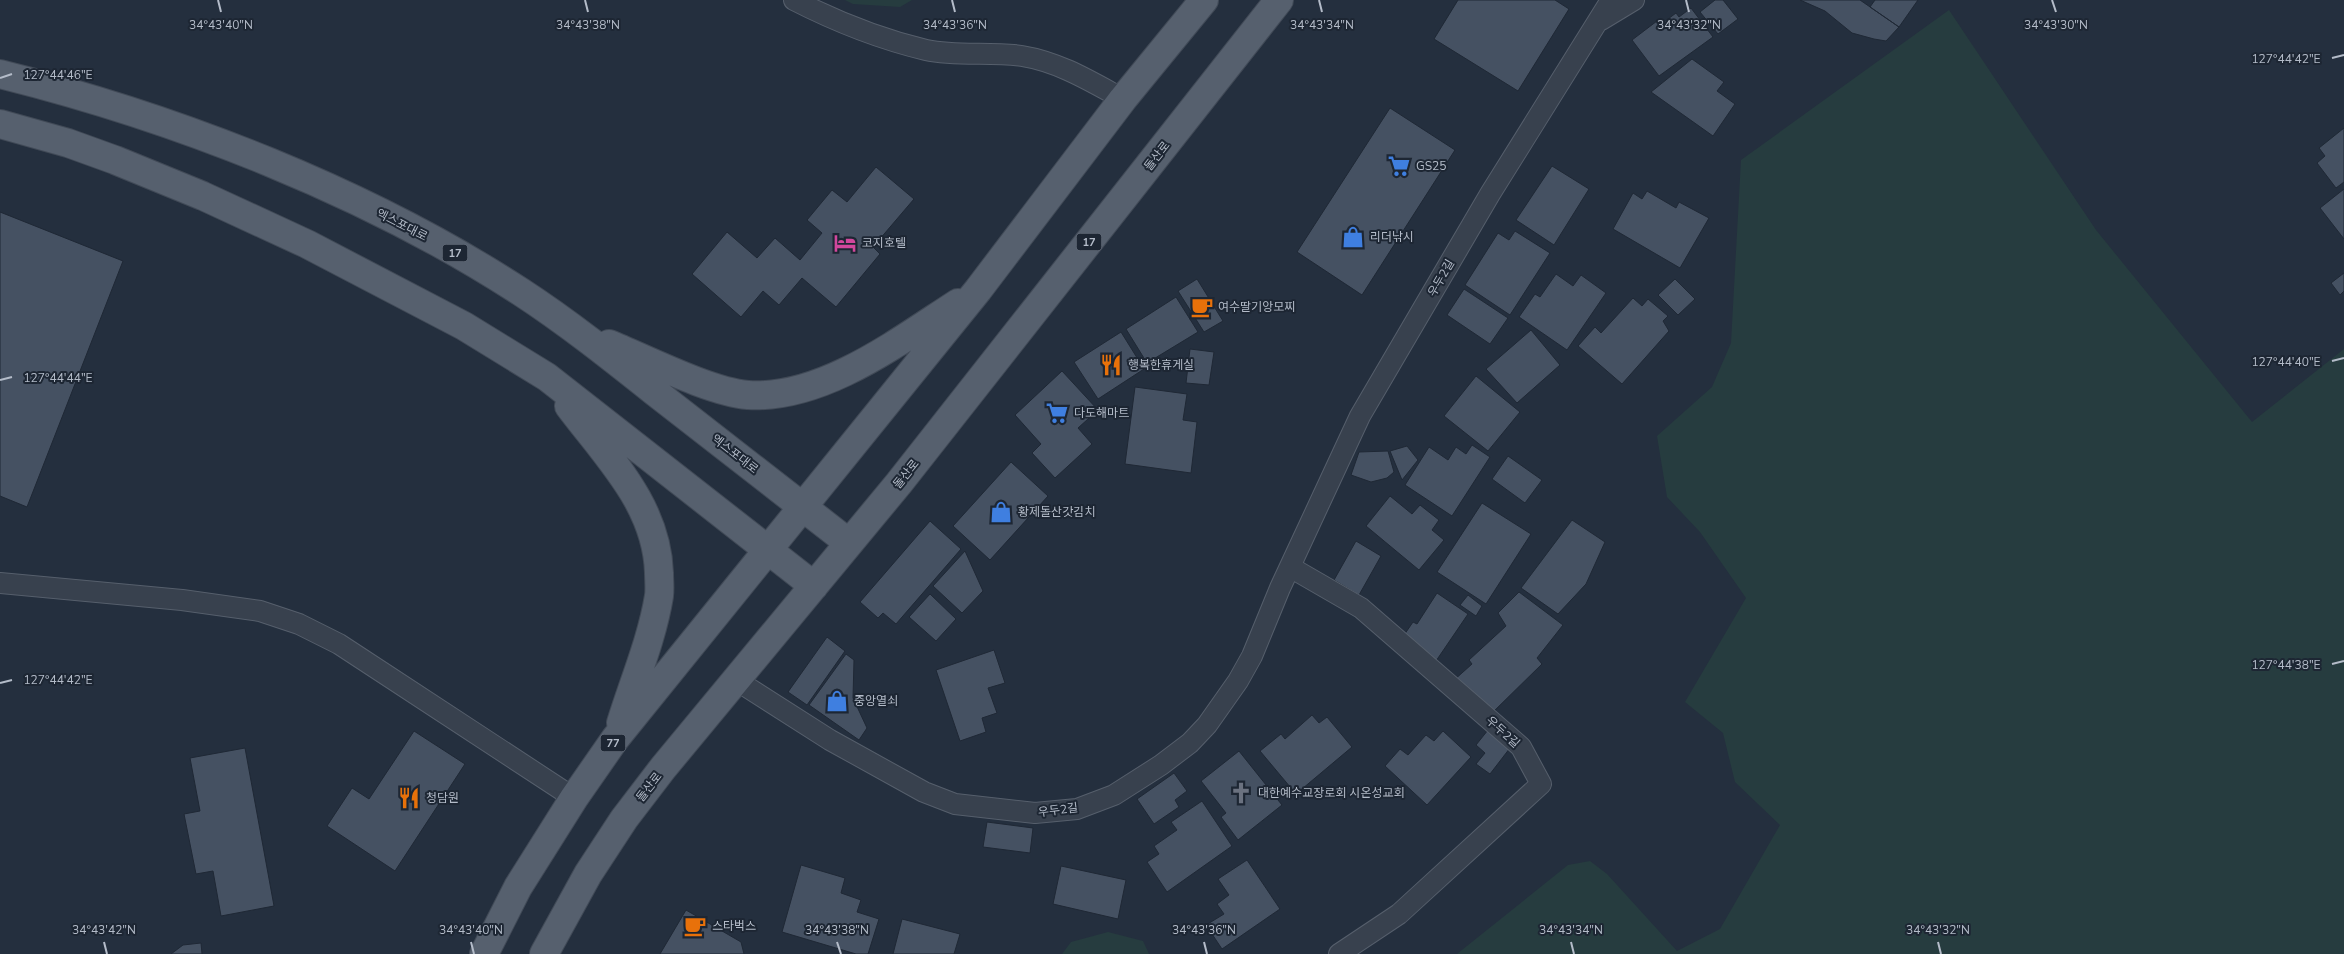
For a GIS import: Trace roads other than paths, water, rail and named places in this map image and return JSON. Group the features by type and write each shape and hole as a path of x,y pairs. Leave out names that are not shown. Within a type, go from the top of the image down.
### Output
{"main road":[{"path":"768,550 978,290 1123,99 1204,0"},
{"name":"돌산로","path":"544,954 588,874 624,819 899,483 1279,0"},
{"name":"엑스포대로","path":"0,74 142,116 259,159 328,188 395,220 463,257 575,329 850,543"},
{"path":"0,124 68,143 116,160 307,244 464,326 547,377 814,586"},
{"path":"575,329 711,386 748,395 783,393 820,383 866,360 978,290"},
{"path":"547,377 625,478 646,514 656,539 660,594 654,619 616,739"},
{"name":"77","path":"484,954 518,887 574,798 616,739 768,550"}],"lane":[{"path":"794,0 837,22 882,38 928,50 1021,56 1060,66 1123,99"},
{"name":"우두2길","path":"736,680 830,740 924,792 955,804 1008,811 1052,812 1077,809 1133,785 1190,743 1224,704 1252,656 1290,566 1360,416 1490,194 1611,0"},
{"path":"1599,22 1634,0"},
{"name":"우두2길","path":"1290,566 1362,608 1521,747 1542,784 1399,914 1339,954"},
{"path":"0,583 182,600 260,611 299,624 339,644 574,798"}],"place":[{"name":"GS25","path":"1399,166"},
{"name":"리더낚시","path":"1353,237"},
{"name":"코지호텔","path":"845,243"},
{"name":"여수딸기앙모찌","path":"1202,307"},
{"name":"행복한휴게실","path":"1111,365"},
{"name":"다도해마트","path":"1057,413"},
{"name":"황제돌산갓김치","path":"1001,512"},
{"name":"중앙열쇠","path":"837,701"},
{"name":"대한예수교장로회 시온성교회","path":"1241,793"},
{"name":"청담원","path":"409,798"},
{"name":"스타벅스","path":"695,926"}]}
